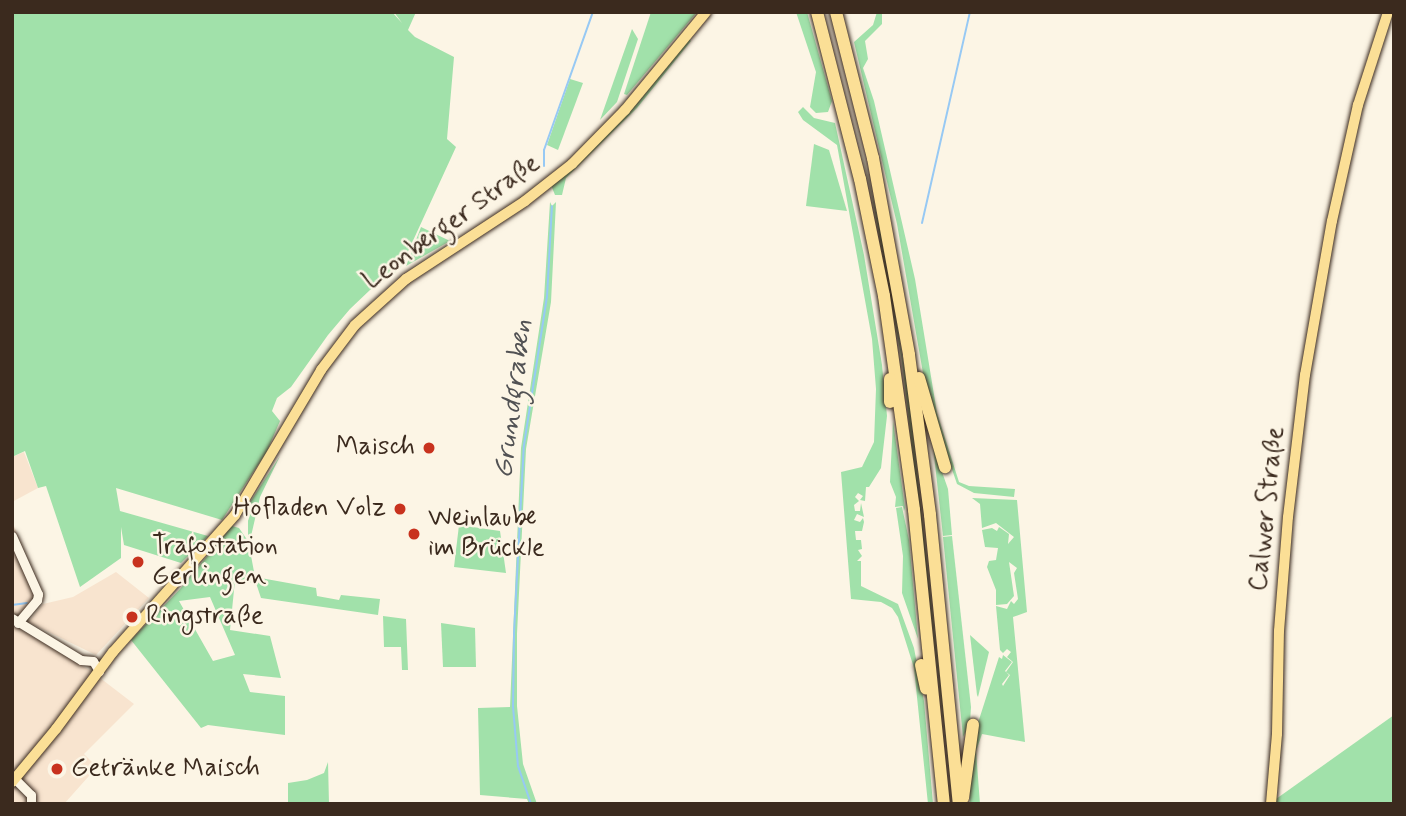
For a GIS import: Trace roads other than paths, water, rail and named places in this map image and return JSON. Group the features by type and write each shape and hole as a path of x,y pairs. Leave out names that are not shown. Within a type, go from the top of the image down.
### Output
{"highway":[{"path":"817,12 865,199 890,333 915,523 944,804"},
{"path":"836,12 873,158 909,355 926,478 960,804"},
{"path":"890,333 890,402"},
{"path":"909,355 921,382 945,467"},
{"path":"921,665 936,725"},
{"path":"960,804 973,725"}],"main road":[{"name":"Leonberger Straße","path":"13,779 136,624 235,515 321,370 355,325 406,279 525,201 572,164 625,110 706,12"},
{"name":"Calwer Straße","path":"1270,804 1277,734 1279,631 1287,517 1305,375 1332,221 1358,106 1388,12"}],"street":[{"path":"12,536 38,594 37,600 15,620 81,660 87,668 99,671"},
{"path":"13,779 31,795 31,804"}],"waterway":[{"name":"Grundgraben","path":"544,166 544,150 593,12"},
{"path":"922,223 970,12"},
{"name":"Grundgraben","path":"531,804 518,766 513,707 514,633 524,445 547,297 552,206"},
{"path":"12,605 27,603"}],"place":[{"name":"Maisch","path":"429,448"},
{"name":"Hofladen Volz","path":"400,509"},
{"name":"Weinlaube im Brückle","path":"414,534"},
{"name":"Trafostation Gerlingen","path":"138,562"},
{"name":"Ringstraße","path":"132,617"},
{"name":"Getränke Maisch","path":"57,769"}]}
